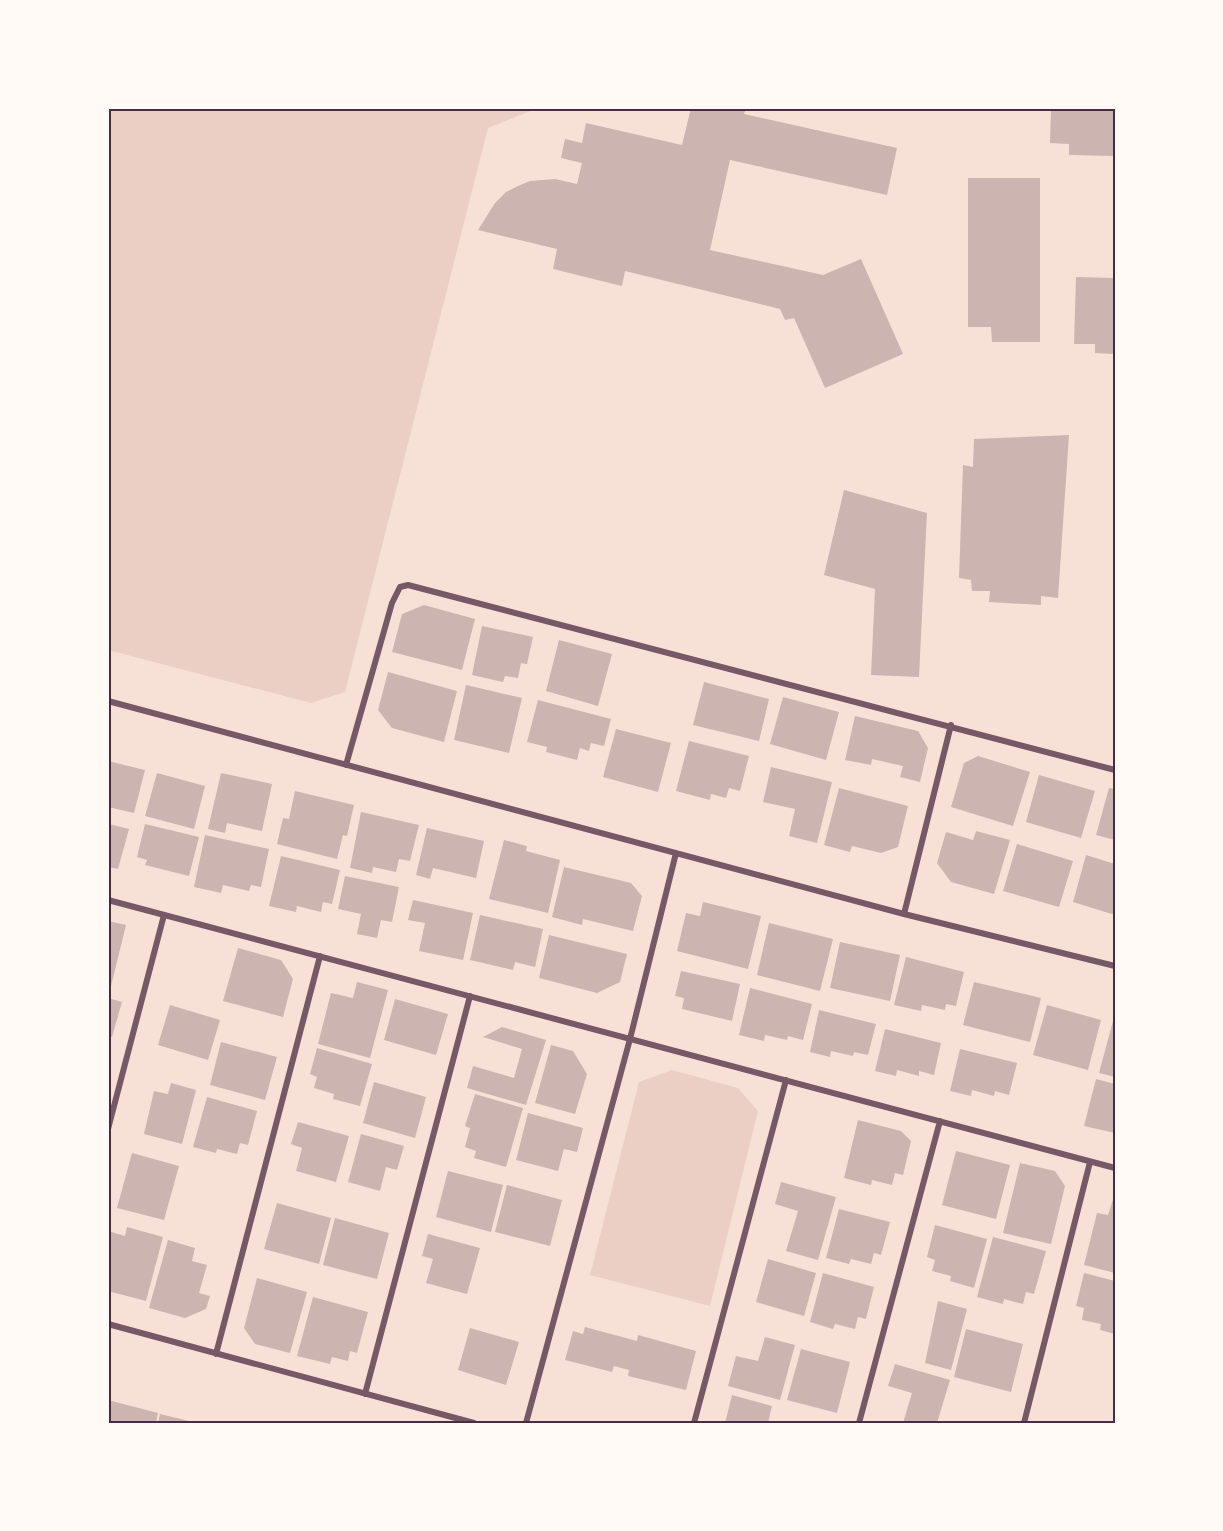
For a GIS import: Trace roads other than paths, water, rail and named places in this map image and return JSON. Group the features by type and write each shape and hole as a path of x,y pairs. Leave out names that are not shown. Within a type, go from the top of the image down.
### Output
{"street":[{"path":"346,765 392,603 400,587 408,585 951,725 1115,770"},
{"path":"108,701 904,915 1115,966"},
{"path":"904,915 951,725"},
{"path":"526,1423 630,1039 676,853"},
{"path":"108,900 1115,1168"},
{"path":"108,1129 164,915"},
{"path":"216,1354 320,956"},
{"path":"365,1394 470,996"},
{"path":"694,1423 786,1080"},
{"path":"859,1423 940,1121"},
{"path":"1024,1423 1090,1162"},
{"path":"108,1324 474,1423"}]}
